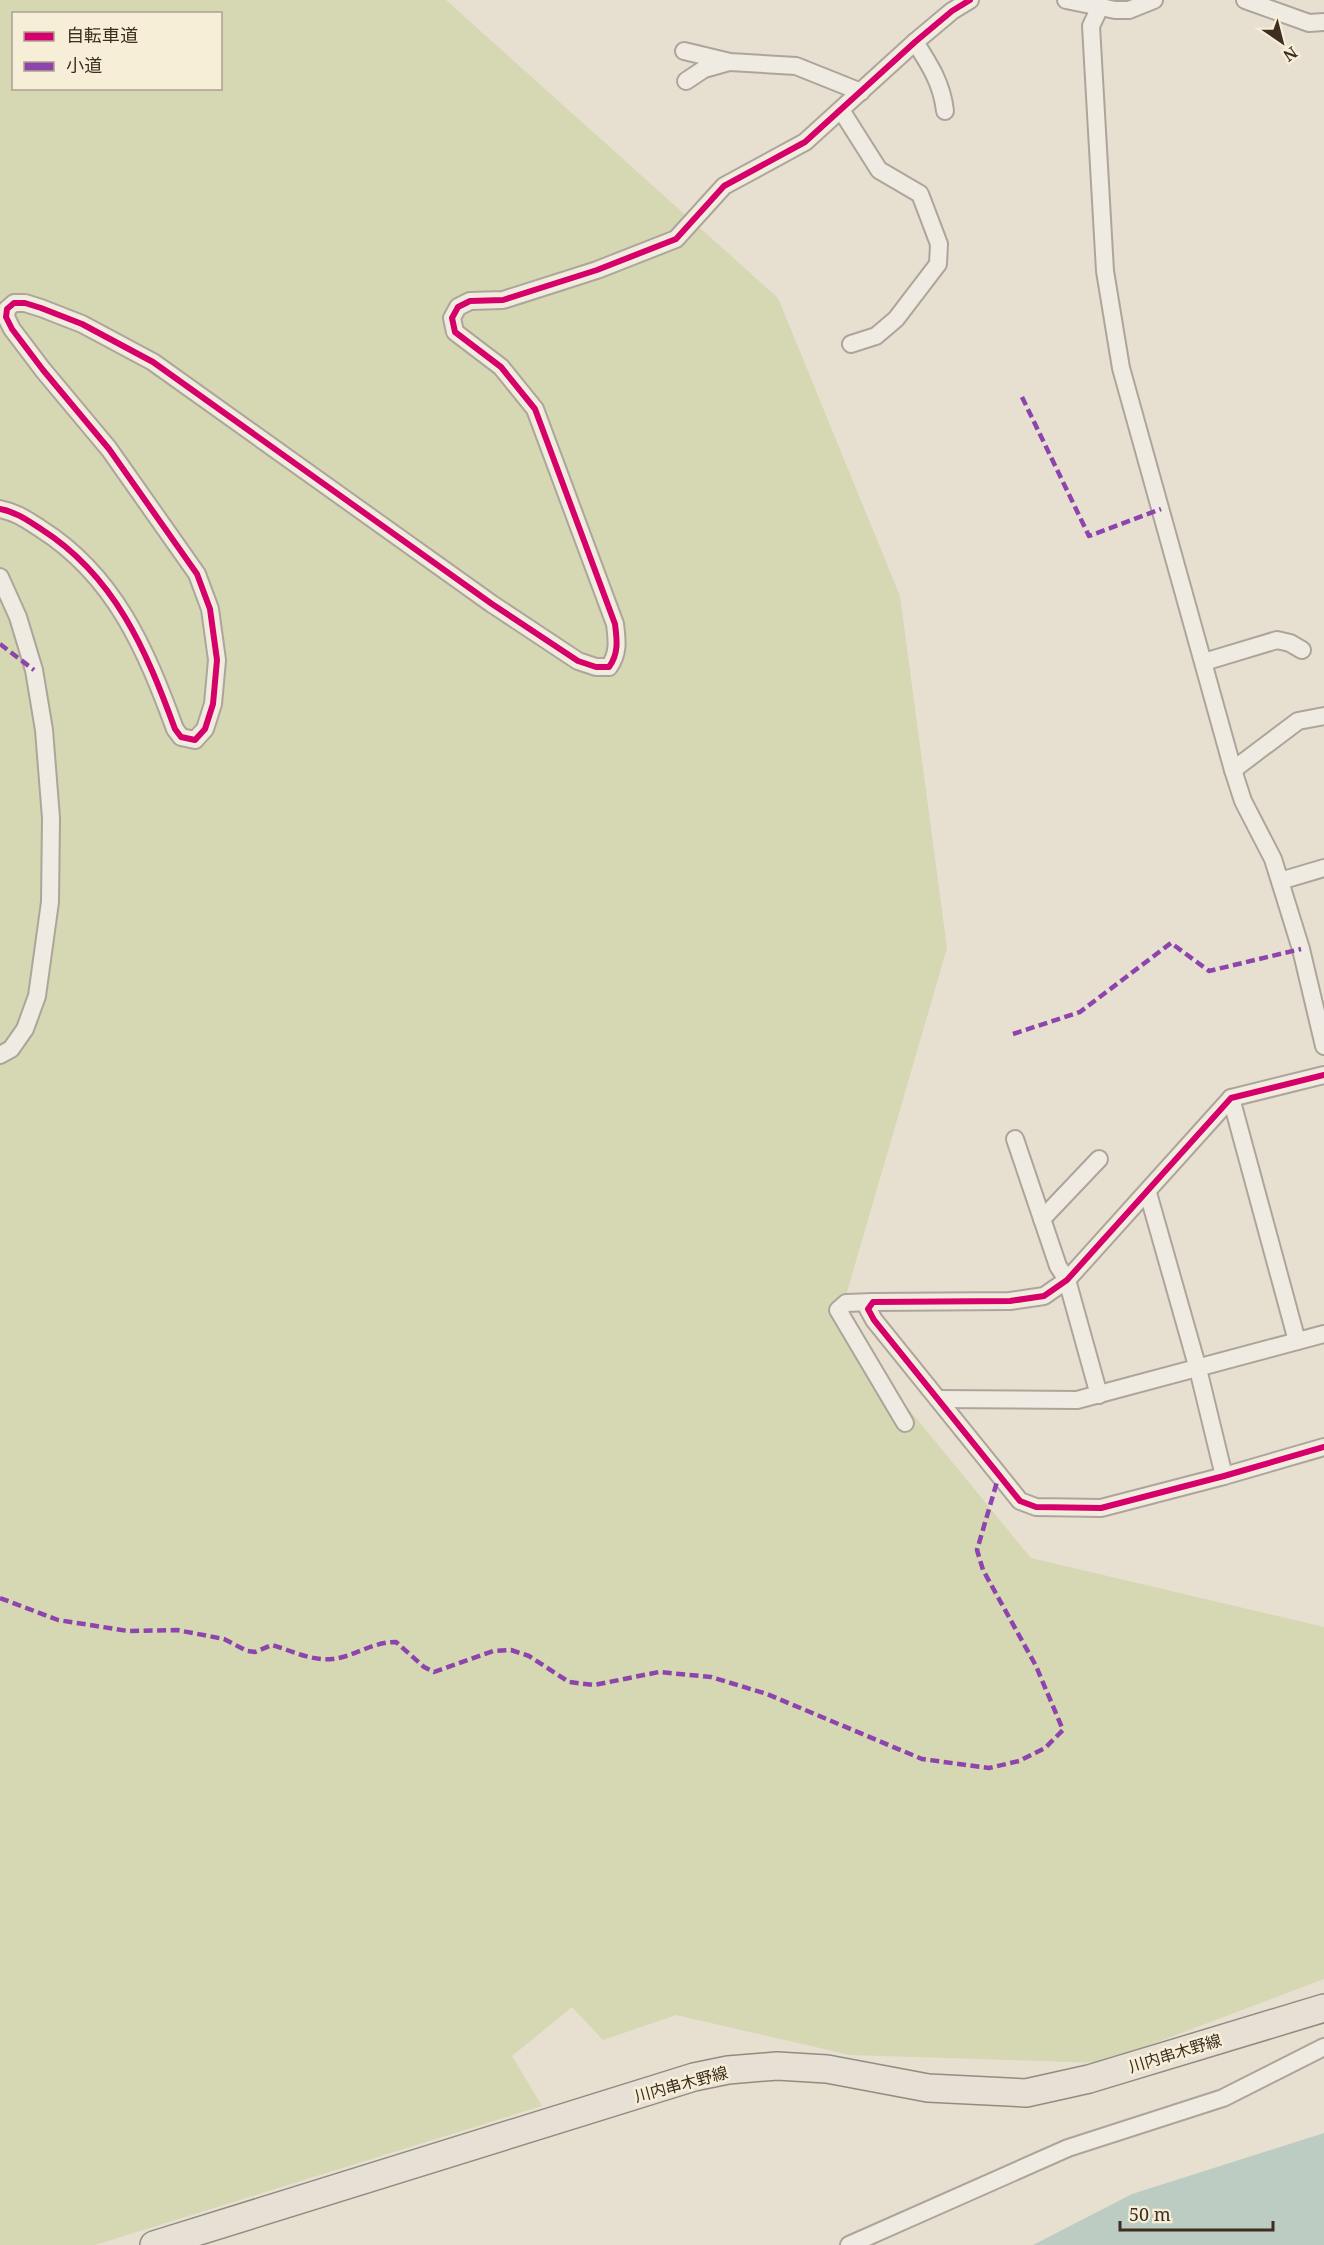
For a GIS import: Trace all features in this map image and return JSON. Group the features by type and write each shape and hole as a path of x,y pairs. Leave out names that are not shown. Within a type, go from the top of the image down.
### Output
{"main road":[{"name":"川内串木野線","path":"154,2245 694,2077 728,2070 777,2066 827,2069 928,2088 1026,2093 1089,2079 1324,2008"}],"street":[{"path":"0,509 14,512 56,538 91,569 135,631 180,737 195,741 205,729 213,704 217,660 210,609 197,574 109,449 42,370 12,329 4,307 14,303 25,303 82,324 153,362 492,604 578,661 596,667 609,667 616,657 615,624 535,409 501,367 455,332 452,318 458,307 470,301 503,300 597,270 676,239 724,186 805,142 952,10 970,0"},
{"path":"1066,0 1129,10 1154,0"},
{"path":"1245,0 1309,23 1324,22"},
{"path":"1100,4 1091,26 1105,271 1121,368 1233,770 1243,801 1273,859 1301,949 1324,1046"},
{"path":"915,42 936,74 944,97 945,111"},
{"path":"684,51 730,62 796,66 861,92"},
{"path":"686,81 704,69 730,62"},
{"path":"841,110 879,170 920,194 939,244 938,264 896,319 876,336 851,344"},
{"path":"0,577 18,617 34,670 44,730 51,818 50,902 37,996 25,1029 11,1048 0,1055"},
{"path":"1204,662 1277,640 1290,643 1302,651"},
{"path":"1233,770 1298,721 1324,716"},
{"path":"1280,881 1324,868"},
{"path":"905,1423 838,1310 846,1303 1010,1301 1044,1296 1067,1280 1148,1193 1231,1098 1324,1075"},
{"path":"1231,1098 1297,1341"},
{"path":"1015,1139 1058,1266 1067,1280 1099,1395"},
{"path":"1042,1220 1099,1159"},
{"path":"1148,1193 1198,1369 1224,1476"},
{"path":"873,1302 868,1309 874,1320 1020,1501 1036,1507 1101,1508 1324,1447"},
{"path":"938,1399 1077,1400 1324,1334"},
{"path":"849,2245 1068,2148 1223,2098 1324,2047"}],"green space":[{"path":"0,0 446,0 778,298 900,596 947,948 838,1323 1031,1558 1324,1627 1324,1979 1102,2063 850,2055 676,2015 603,2040 572,2007 512,2056 542,2106 95,2245 0,2245"}],"shaded area":[{"path":"1324,2133 1324,2245 1033,2245 1132,2194"}],"marked path":[{"path":"1022,397 1089,536 1161,509"},
{"path":"0,644 34,670"},
{"path":"1013,1034 1080,1012 1171,943 1209,971 1301,949"},
{"path":"0,1598 58,1620 128,1631 177,1630 224,1639 247,1651 255,1652 272,1645 310,1657 332,1659 348,1656 379,1644 396,1642 424,1667 434,1672 493,1651 511,1650 529,1656 569,1682 594,1685 659,1672 711,1677 767,1694 922,1759 989,1768 1019,1761 1045,1748 1063,1730 1036,1666 983,1570 977,1550 999,1475"}],"cycle path":[{"path":"0,509 16,514 41,529 67,548 89,569 125,617 139,643 175,729 181,737 195,740 205,729 213,704 217,660 210,609 197,574 109,449 12,329 6,317 7,309 14,303 25,303 82,324 153,362 492,604 578,661 596,667 609,667 616,651 615,624 535,409 501,367 455,332 452,318 458,307 470,301 503,300 597,270 676,239 724,186 805,142 915,42 952,11 970,0"},
{"path":"1324,1075 1231,1098 1067,1280 1044,1296 1010,1301 873,1302 868,1309 874,1320 1020,1501 1036,1507 1101,1508 1324,1447"}]}
